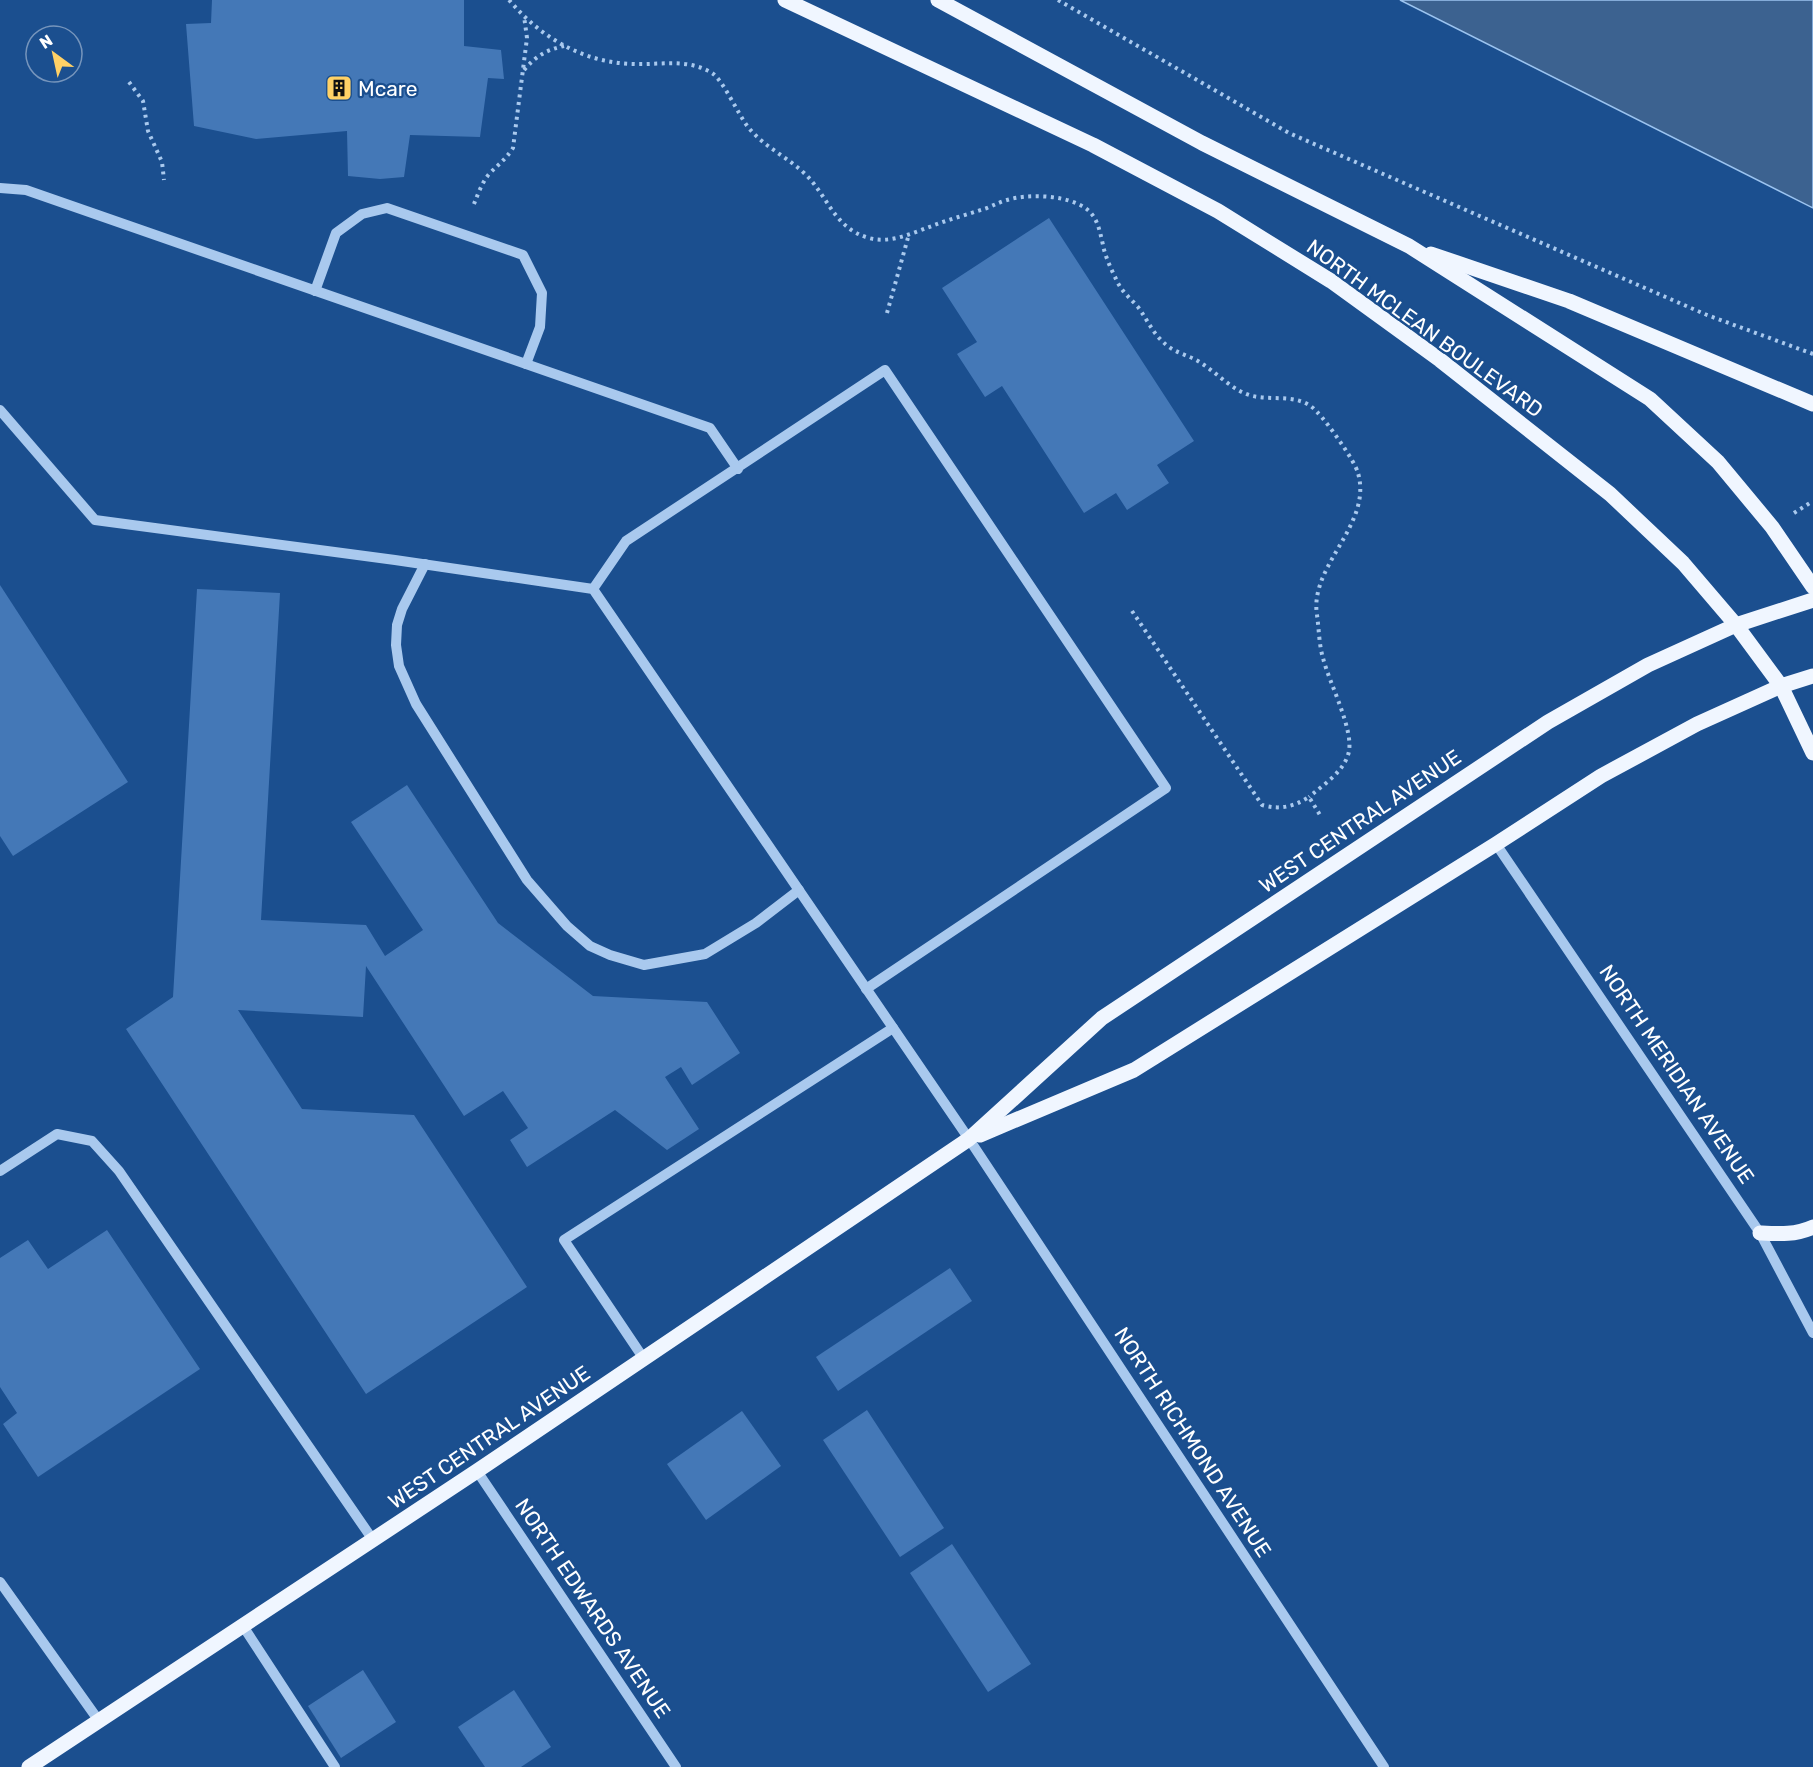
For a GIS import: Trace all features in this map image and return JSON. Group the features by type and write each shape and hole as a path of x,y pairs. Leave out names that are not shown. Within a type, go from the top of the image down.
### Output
{"main road":[{"name":"NORTH MCLEAN BOULEVARD","path":"785,0 1093,145 1218,211 1331,281 1440,360 1610,494 1683,563 1736,625 1781,686"},
{"name":"NORTH MCLEAN BOULEVARD","path":"938,0 1202,144 1409,246 1650,399 1718,462 1772,527 1813,587"},
{"path":"1409,246 1569,301 1813,404"},
{"name":"WEST CENTRAL AVENUE","path":"29,1767 477,1471 969,1140 1102,1018 1548,722 1647,664 1736,625 1813,600"},
{"path":"1813,676 1781,686 1813,753"},
{"name":"WEST CENTRAL AVENUE","path":"969,1140 1134,1070 1611,770 1697,724 1781,686"},
{"path":"1760,1233 1786,1235 1813,1227"}],"street":[{"path":"0,188 26,190 710,428 738,469"},
{"path":"315,291 336,233 362,214 387,208 398,211 523,255 542,293 540,327 526,364"},
{"path":"0,410 95,520 593,589 626,541 885,370 1166,788 866,989"},
{"path":"425,564 402,609 397,625 396,645 399,666 416,704 527,879 567,926 590,946 610,955 644,965 705,954 756,923 799,890"},
{"name":"NORTH RICHMOND AVENUE","path":"593,589 969,1140 1384,1767"},
{"name":"NORTH MERIDIAN AVENUE","path":"1496,844 1760,1233 1813,1333"},
{"path":"644,1359 564,1240 893,1028"},
{"path":"0,1171 57,1134 92,1141 119,1171 373,1540"},
{"name":"NORTH EDWARDS AVENUE","path":"477,1471 676,1767"},
{"path":"0,1582 99,1721"},
{"path":"243,1626 335,1767"}],"path":[{"path":"509,0 544,34 564,46 606,62 688,63 715,75 747,126 767,147 805,173 835,217 851,231 869,238 885,240 909,234 1015,198 1059,197 1079,204 1095,218 1101,227 1103,247 1117,283 1129,300 1136,305 1157,338 1173,350 1202,363 1250,395 1296,399 1308,404 1320,414 1358,470 1360,487 1358,506 1346,536 1317,591 1315,603 1322,655 1349,730 1351,742 1350,752 1345,762 1331,778 1309,797 1290,806 1275,808 1262,805 1132,611"},
{"path":"1058,0 1289,133 1707,315 1813,354"},
{"path":"474,204 489,174 503,163 513,148 527,38 524,15"},
{"path":"523,70 537,56 550,49 564,46"},
{"path":"129,82 143,101 148,131 162,162 164,180"},
{"path":"887,313 909,234"},
{"path":"1785,518 1813,501"},
{"path":"1309,797 1320,815"}],"water":[{"path":"1400,0 1813,0 1813,208"}],"building":[{"name":"Mcare","path":"212,0 464,0 464,46 501,50 504,79 488,78 480,137 410,135 404,177 380,179 348,176 347,131 256,139 194,126 186,24 211,23"},
{"path":"1049,218 1194,441 1157,465 1169,483 1127,510 1116,493 1084,513 1002,386 985,397 957,354 977,342 942,288"},
{"path":"0,585 128,782 13,856 0,836"},
{"path":"197,589 280,593 261,920 366,925 385,956 423,930 351,822 407,785 498,923 593,996 707,1002 740,1053 692,1085 681,1067 665,1077 699,1129 667,1150 615,1110 527,1167 510,1140 528,1128 503,1091 464,1116 366,966 363,1017 238,1010 302,1109 414,1115 527,1287 366,1394 126,1029 173,997"},
{"path":"107,1230 200,1369 38,1477 3,1424 17,1413 0,1387 0,1258 28,1240 48,1269"},
{"path":"950,1268 972,1301 838,1391 816,1357"},
{"path":"867,1410 944,1528 900,1557 823,1440"},
{"path":"742,1411 781,1466 706,1520 667,1464"},
{"path":"952,1544 1031,1664 988,1692 910,1573"},
{"path":"363,1670 396,1722 341,1758 308,1706"},
{"path":"514,1690 551,1747 521,1767 485,1767 458,1727"}],"place":[{"name":"Mcare","path":"339,88"}]}
